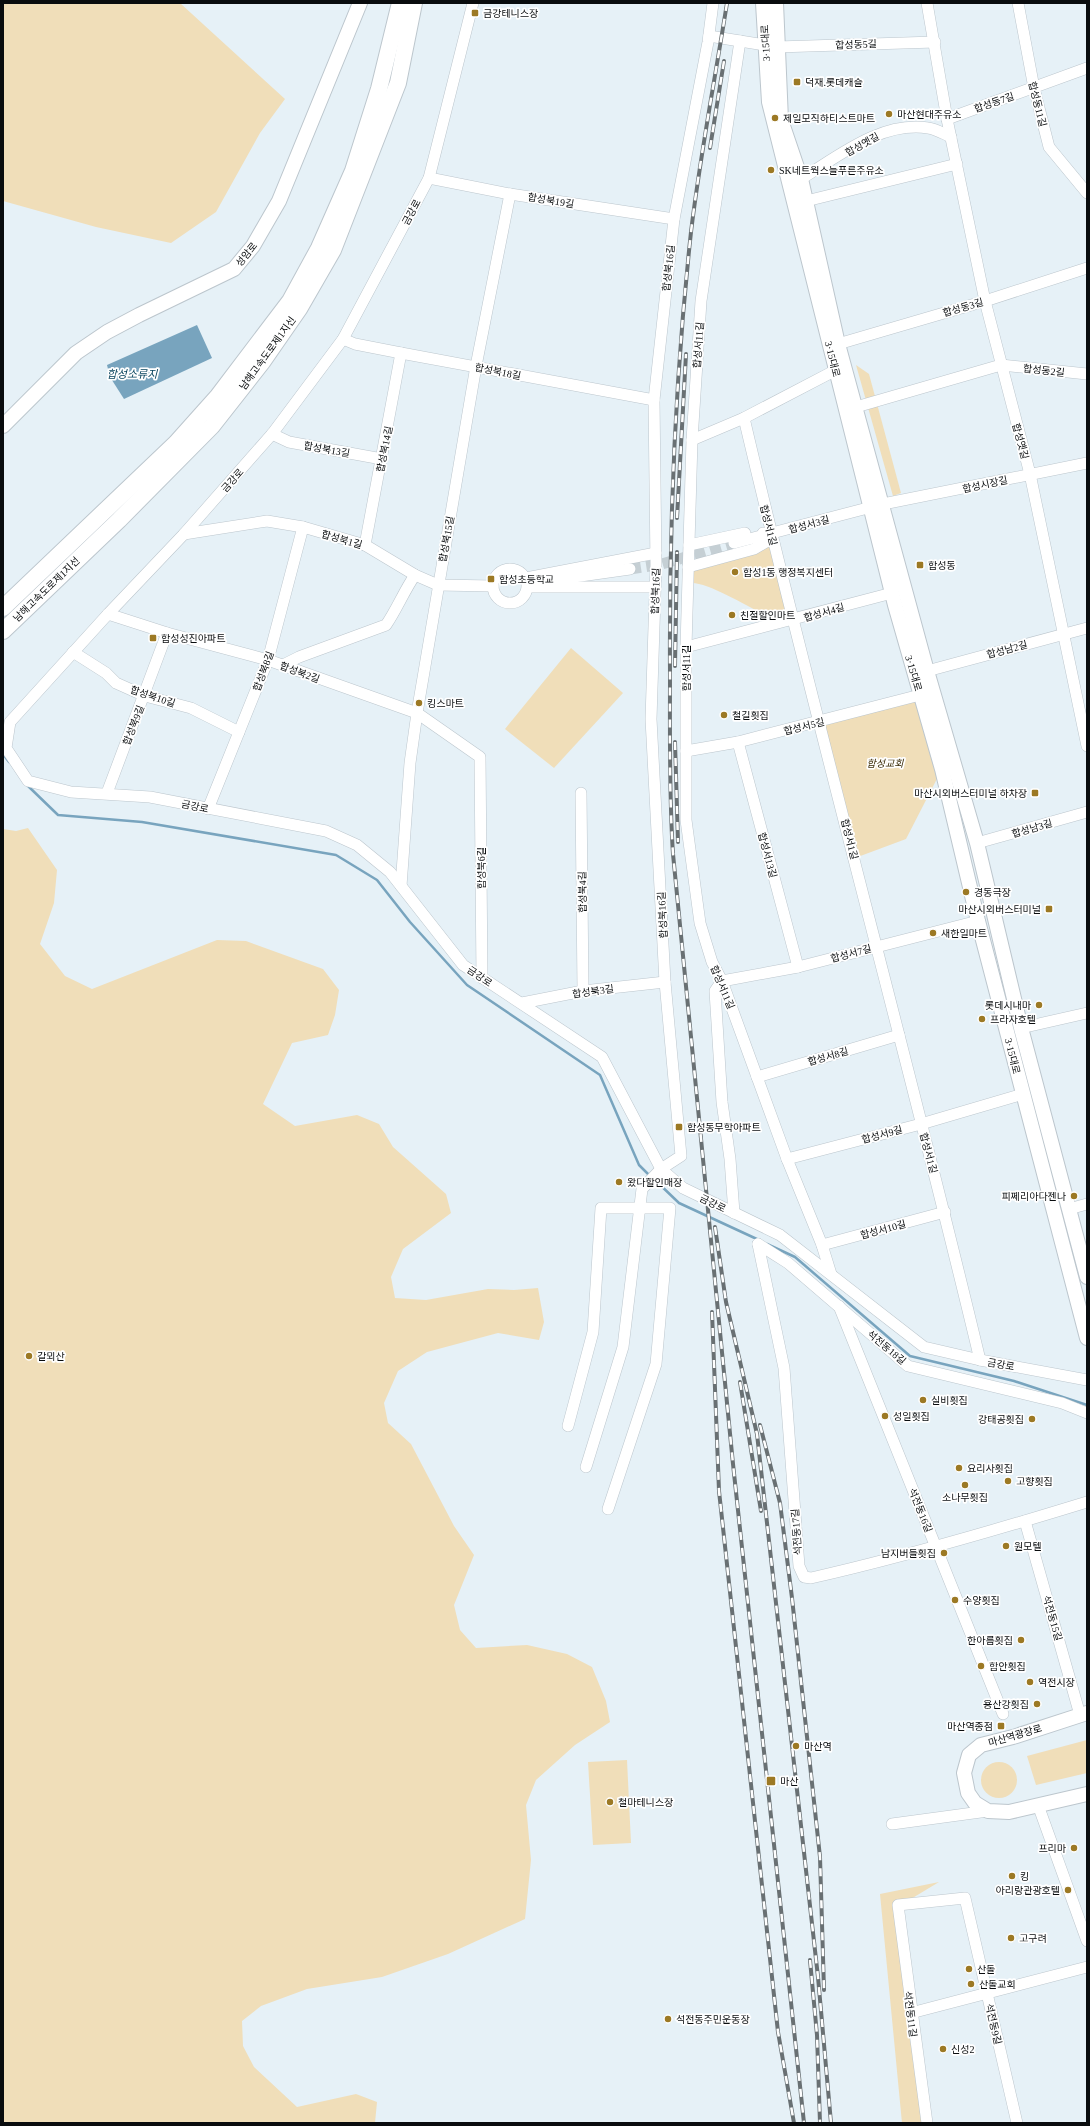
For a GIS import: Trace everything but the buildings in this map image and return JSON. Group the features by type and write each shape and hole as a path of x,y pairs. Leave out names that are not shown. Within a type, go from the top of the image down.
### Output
{"highway":[{"name":"남해고속도로제1지선","path":"3,608 176,443 218,396 290,301 319,248 352,171 379,89 400,3"},
{"name":"남해고속도로제1지선","path":"3,630 119,520 212,426 263,361 299,309 333,250 396,90 414,3"}],"main road":[{"name":"성암로","path":"3,426 76,353 107,332 139,314 234,269 253,246 279,202 360,3"},
{"name":"3·15대로","path":"763,3 771,46 781,120 801,178 838,344 856,407 877,506 892,593 942,769 978,921 1087,1338"},
{"name":"3·15대로","path":"776,3 771,46 769,102 836,370 927,671 977,843 1021,1028 1087,1277"},
{"name":"마산역광장로","path":"988,1811 975,1803 968,1793 964,1773 969,1755 981,1745 1013,1737 1085,1714"},
{"path":"988,1811 1009,1812 1087,1794"}],"street":[{"name":"금강로","path":"473,3 430,178 342,339 272,434 184,534 108,614 10,722 6,748 28,781 71,792 150,797 326,831 357,845 390,872 463,965 602,1057 660,1170 683,1188 780,1235 924,1347 980,1360 1087,1380"},
{"name":"합성북16길","path":"660,1170 681,1156 665,982 651,719 656,554 654,400 674,219 709,36 713,3"},
{"name":"합성옛길","path":"927,3 935,42 947,119 985,301 1030,474 1087,746"},
{"name":"합성동11길","path":"1018,3 1034,88 1049,147 1087,193"},
{"name":"합성동5길","path":"709,36 771,46 935,42"},
{"name":"합성서11길","path":"740,41 701,301 692,440 688,567 686,647 686,820 700,923 712,962 722,981 787,1159 822,1245 830,1274"},
{"name":"합성동7길","path":"947,119 1087,68"},
{"name":"합성옛길","path":"801,178 879,133 903,128 929,128 951,137"},
{"path":"806,201 957,164"},
{"name":"합성북19길","path":"430,178 510,194 674,219"},
{"name":"합성북15길","path":"401,886 410,763 417,713 476,366 510,194"},
{"name":"합성동3길","path":"838,344 985,301 1087,268"},
{"name":"합성북18길","path":"342,339 355,344 654,400"},
{"name":"합성북14길","path":"365,545 402,353"},
{"path":"856,407 1001,366"},
{"name":"합성동2길","path":"1001,366 1087,374"},
{"path":"692,440 744,418 836,370"},
{"name":"합성서1길","path":"744,418 769,534 793,620 921,1124 945,1212 980,1360"},
{"name":"합성북13길","path":"272,434 289,442 382,459"},
{"name":"합성시장길","path":"877,506 1087,463"},
{"name":"합성서3길","path":"734,543 877,506"},
{"name":"합성북1길","path":"184,534 267,520 302,527 365,545 415,575 438,585 493,586"},
{"name":"합성북8길","path":"208,809 268,660 302,527"},
{"path":"688,567 754,549 766,542 769,534 761,531 689,545"},
{"path":"527,583 656,554"},
{"path":"504,569 516,569 527,583 523,597 509,603 499,599 493,586 495,577 504,569"},
{"path":"527,583 630,569"},
{"path":"283,666 299,657 386,625 394,614 404,590 415,575"},
{"path":"527,583 655,587"},
{"name":"합성서4길","path":"686,647 892,593"},
{"name":"합성북2길","path":"108,614 167,633 268,660 417,713 480,757"},
{"name":"합성남2길","path":"927,671 1087,628"},
{"name":"합성북9길","path":"107,794 145,696 167,633"},
{"name":"합성북10길","path":"73,652 106,673 116,683 145,696 191,708 239,732"},
{"name":"합성서5길","path":"686,751 738,742 920,695"},
{"name":"합성서13길","path":"738,742 798,967"},
{"name":"합성북6길","path":"480,757 482,978"},
{"name":"합성북4길","path":"581,793 583,991"},
{"name":"합성남3길","path":"977,843 1087,812"},
{"name":"합성서7길","path":"722,981 798,967 978,921"},
{"path":"722,981 715,991 722,1102 730,1159 734,1213"},
{"name":"합성북3길","path":"522,1003 583,991 665,982"},
{"path":"1021,1028 1087,1013"},
{"name":"합성서8길","path":"756,1077 899,1035"},
{"name":"합성서9길","path":"787,1159 921,1124 1023,1094"},
{"path":"586,1467 624,1347 642,1189 660,1170"},
{"path":"1069,1209 1087,1204"},
{"path":"568,1426 593,1332 601,1208 670,1208 656,1364 608,1509"},
{"name":"합성서10길","path":"822,1245 945,1212"},
{"name":"석전동18길","path":"758,1244 788,1263 908,1366 1062,1403 1087,1413"},
{"name":"석전동17길","path":"758,1244 784,1368 798,1566 804,1577 811,1578 858,1567 1025,1522 1087,1502"},
{"name":"석전동16길","path":"839,1306 1003,1714"},
{"name":"석전동15길","path":"1025,1522 1085,1714"},
{"path":"1038,1805 1087,1942"},
{"path":"892,1824 988,1811"},
{"name":"석전동9길","path":"898,1905 964,1898 1017,2123"},
{"name":"석전동11길","path":"898,1905 911,2013 927,2123"},
{"path":"911,2013 1087,1967"}],"green space":[{"path":"3,3 180,3 285,99 260,133 216,212 171,243 96,227 3,201"},
{"path":"856,365 869,374 901,493 893,496"},
{"path":"767,535 793,620 773,625 769,617 730,596 707,586 690,583 688,567 754,549"},
{"path":"571,648 623,693 554,768 505,729"},
{"name":"합성교회","path":"920,695 942,769 906,839 855,858 819,722"},
{"path":"28,828 57,870 54,903 40,944 65,976 92,989 217,940 246,941 323,969 339,990 335,1015 328,1035 292,1043 263,1104 295,1126 357,1115 379,1124 393,1147 446,1194 451,1213 403,1249 391,1277 395,1298 426,1300 488,1289 514,1290 538,1288 544,1322 539,1340 498,1333 427,1352 398,1371 384,1403 388,1423 411,1444 454,1526 474,1555 454,1605 460,1630 476,1648 527,1645 567,1654 592,1667 606,1701 610,1722 575,1745 536,1780 526,1805 531,1860 525,1919 448,1954 382,1977 307,1989 261,2006 242,2021 243,2046 254,2067 297,2107 356,2094 377,2102 375,2123 3,2123 3,829 16,831"},
{"path":"1087,1740 1087,1773 1036,1785 1027,1756"},
{"name":"철마테니스장","path":"627,1760 631,1843 593,1845 588,1762"},
{"path":"1003,1762 1012,1767 1016,1773 1016,1787 1012,1793 1003,1798 995,1798 986,1793 982,1787 981,1776 986,1767 992,1763"},
{"path":"939,1882 896,1908 923,2123 902,2123 880,1894"}],"water":[{"name":"합성소류지","path":"197,325 212,358 124,399 110,377 107,365"}],"waterway":[{"path":"3,754 9,762"},
{"path":"28,786 58,815 142,822 336,855 377,880 410,922 467,985 600,1075 639,1165 650,1176"},
{"path":"655,1180 679,1203 759,1240"},
{"path":"767,1244 795,1257 910,1356 1014,1381 1087,1405"}],"tunnel":[{"path":"630,569 662,564 734,543"}],"railway":[{"path":"727,3 703,146 691,232 685,287 677,397 672,508 670,619 671,809 673,854 733,1464 804,2123"},
{"path":"710,148 724,61"},
{"path":"677,518 686,354"},
{"path":"675,666 677,552"},
{"path":"675,742 678,842"},
{"path":"715,1227 726,1302 757,1434 818,1977 831,2123"},
{"path":"712,1312 719,1491 778,2032 794,2123"},
{"path":"740,1382 761,1511"},
{"path":"760,1425 780,1503 792,1598 820,1857 824,1990"},
{"path":"810,1960 817,2035 820,2123"}],"place":[{"name":"금강테니스장","path":"475,13"},
{"name":"덕재.롯데캐슬","path":"797,82"},
{"name":"마산현대주유소","path":"889,114"},
{"name":"제일모직하티스트마트","path":"775,118"},
{"name":"SK네트웍스늘푸른주유소","path":"771,170"},
{"name":"합성동","path":"920,565"},
{"name":"합성1동 행정복지센터","path":"735,572"},
{"name":"합성초등학교","path":"491,579"},
{"name":"친절할인마트","path":"732,615"},
{"name":"합성성진아파트","path":"153,638"},
{"name":"킹스마트","path":"419,703"},
{"name":"철길횟집","path":"724,715"},
{"name":"마산시외버스터미널 하차장","path":"1035,793"},
{"name":"경동극장","path":"966,892"},
{"name":"마산시외버스터미널","path":"1049,909"},
{"name":"새한일마트","path":"933,933"},
{"name":"롯데시내마","path":"1039,1005"},
{"name":"프라자호텔","path":"982,1019"},
{"name":"합성동무학아파트","path":"679,1127"},
{"name":"왔다할인매장","path":"619,1182"},
{"name":"피쩨리아다젠나","path":"1074,1196"},
{"name":"갈뫼산","path":"29,1356"},
{"name":"실비횟집","path":"923,1400"},
{"name":"성일횟집","path":"885,1416"},
{"name":"강태공횟집","path":"1032,1419"},
{"name":"요리사횟집","path":"959,1468"},
{"name":"고향횟집","path":"1008,1481"},
{"name":"소나무횟집","path":"965,1485"},
{"name":"원모텔","path":"1006,1546"},
{"name":"남지버들횟집","path":"944,1553"},
{"name":"수양횟집","path":"955,1600"},
{"name":"한아름횟집","path":"1021,1640"},
{"name":"함안횟집","path":"981,1666"},
{"name":"역전시장","path":"1030,1682"},
{"name":"용산강횟집","path":"1037,1704"},
{"name":"마산역종점","path":"1001,1726"},
{"name":"마산역","path":"796,1746"},
{"name":"마산","path":"771,1781"},
{"name":"철마테니스장","path":"610,1802"},
{"name":"프리마","path":"1074,1848"},
{"name":"킹","path":"1012,1876"},
{"name":"아리랑관광호텔","path":"1068,1890"},
{"name":"고구려","path":"1011,1938"},
{"name":"산돌","path":"969,1969"},
{"name":"산돌교회","path":"971,1984"},
{"name":"석전동주민운동장","path":"668,2019"},
{"name":"신성2","path":"943,2049"}]}
